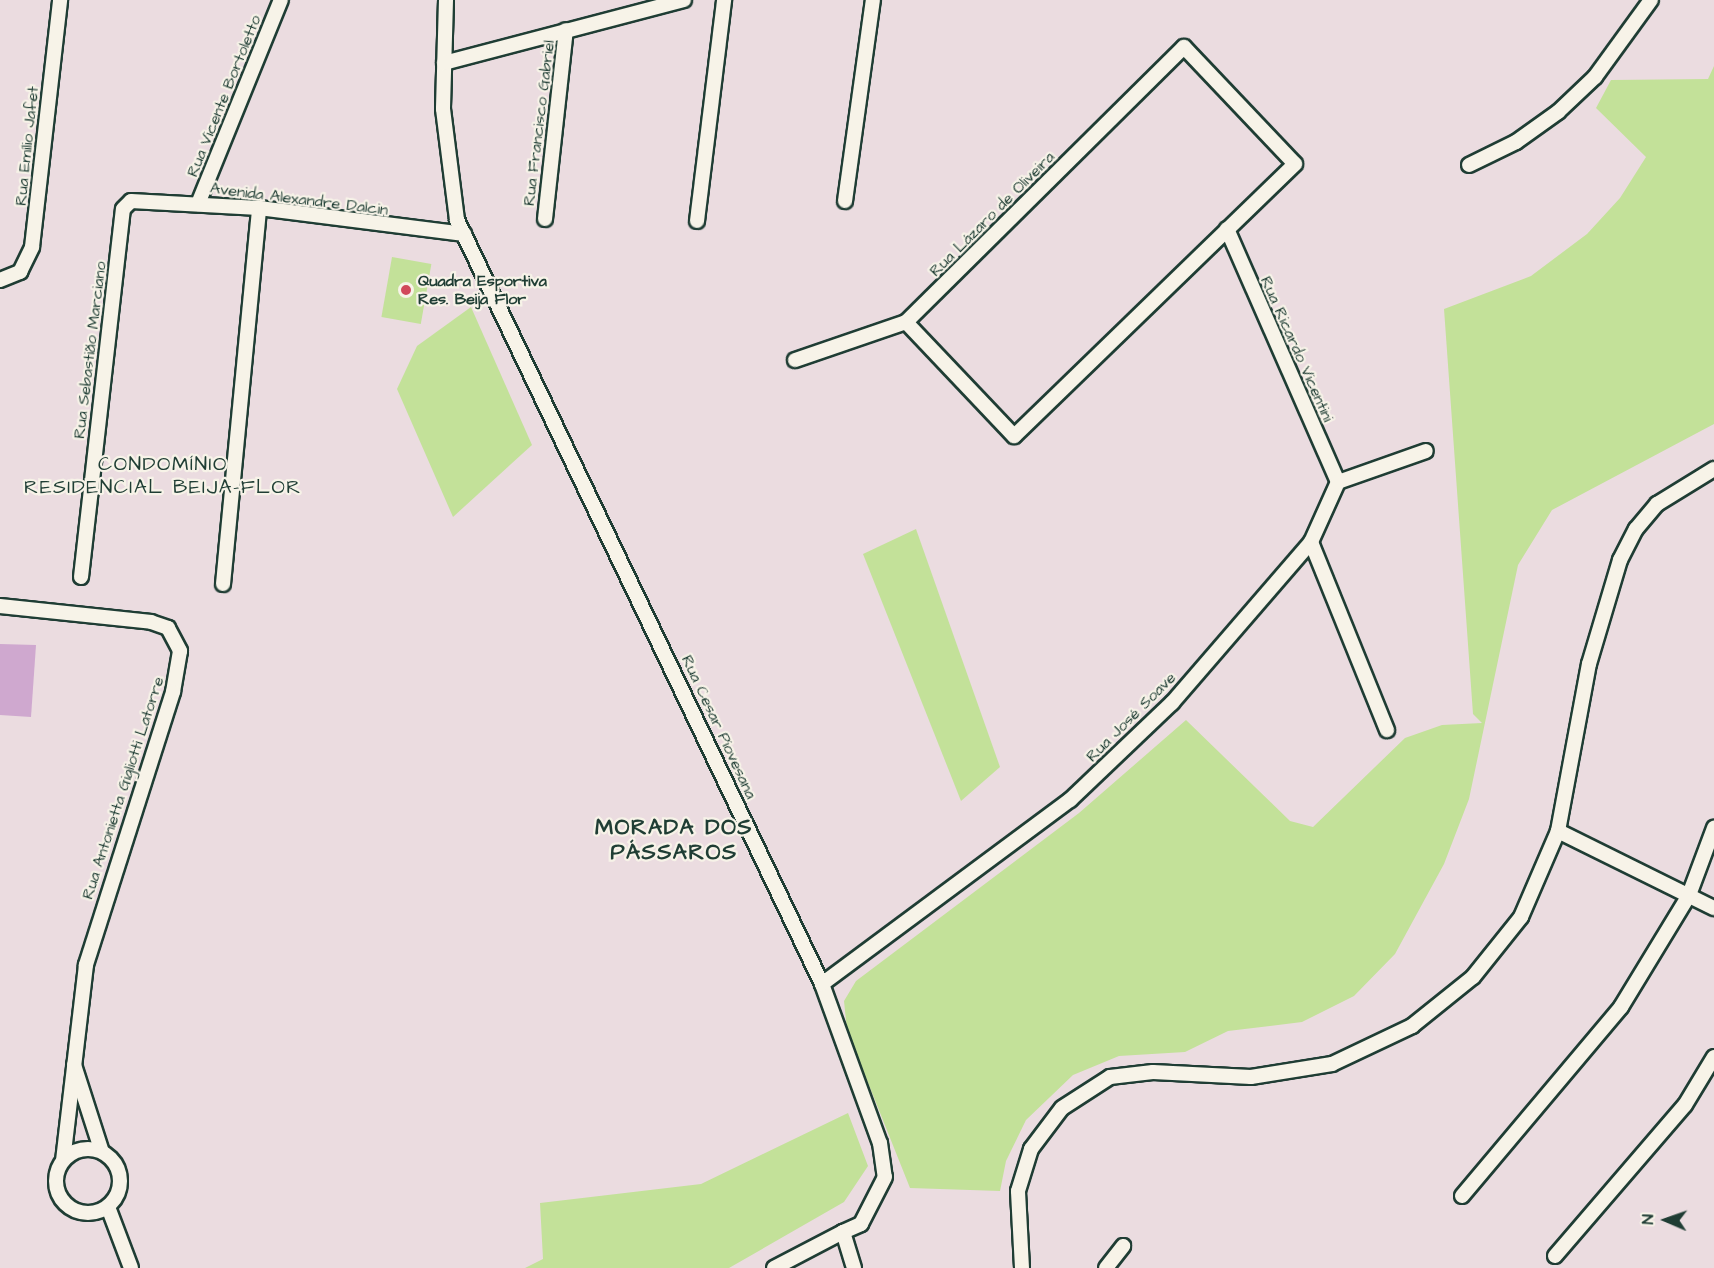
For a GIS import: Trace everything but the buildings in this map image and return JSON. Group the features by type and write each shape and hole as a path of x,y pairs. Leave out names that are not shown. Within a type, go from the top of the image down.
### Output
{"street":[{"name":"Rua Emílio Jafet","path":"0,280 20,272 32,247 60,0"},
{"name":"Rua Vicente Bortoletto","path":"198,204 281,0"},
{"name":"Rua Cesar Piovesana","path":"446,0 444,63 449,169 464,234 822,984 880,1143 885,1177 861,1224 843,1232"},
{"path":"444,63 684,0"},
{"path":"697,221 724,0"},
{"path":"845,201 873,0"},
{"path":"1469,165 1516,142 1558,112 1602,69 1651,0"},
{"name":"Rua Francisco Gabriel","path":"545,219 566,30"},
{"name":"Rua Lázaro de Oliveira","path":"795,360 906,322 1184,47 1295,164 1227,230"},
{"name":"Avenida Alexandre Dalcin","path":"131,201 259,208 464,234"},
{"name":"Rua Sebastião Marciano","path":"81,578 123,209 131,201"},
{"path":"223,584 259,208"},
{"path":"906,322 1014,436 1227,230"},
{"name":"Rua Ricardo Vicentini","path":"1227,230 1338,482"},
{"path":"1338,482 1426,451"},
{"path":"1022,1268 1018,1191 1031,1149 1062,1108 1110,1077 1153,1072 1251,1077 1320,1066 1412,1026 1473,977 1521,917 1558,831 1589,664 1620,560 1635,529 1657,504 1714,469"},
{"name":"Rua José Soave","path":"822,984 1070,800 1172,703 1311,542 1338,482"},
{"path":"1311,542 1387,730"},
{"name":"Rua Antonietta Gigliotti Latorre","path":"0,606 151,622 168,628 180,651 173,692 99,912 72,1058 63,1160"},
{"path":"1462,1196 1621,1007 1689,895 1714,828"},
{"path":"1558,831 1714,908"},
{"path":"1555,1256 1685,1105 1714,1057"},
{"path":"72,1058 102,1152 120,1178 108,1207 131,1268"},
{"path":"102,1152 81,1149 63,1160 57,1190 68,1207 88,1214 108,1207"},
{"path":"774,1268 843,1232 854,1268"},
{"path":"1106,1268 1123,1246"}],"green space":[{"path":"1714,66 1714,424 1552,510 1518,565 1469,799 1444,864 1395,954 1354,996 1302,1022 1228,1031 1185,1052 1119,1056 1073,1075 1026,1120 1006,1161 1000,1191 910,1188 847,1030 844,1001 856,981 1079,813 1186,720 1290,821 1313,827 1405,738 1442,725 1482,723 1473,714 1444,309 1531,276 1587,234 1620,198 1646,157 1596,108 1611,80 1708,79"},
{"name":"Quadra Esportiva Res. Beija Flor","path":"392,257 431,264 421,324 381,317"},
{"path":"471,307 532,445 453,517 397,389 417,346"},
{"path":"916,529 1000,767 961,801 863,554"},
{"path":"848,1113 868,1166 844,1202 729,1268 525,1268 543,1259 540,1203 701,1184"}],"place":[{"name":"Quadra Esportiva Res. Beija Flor","path":"406,290"}],"district":[{"name":"CONDOMÍNIO RESIDENCIAL BEIJA-FLOR","path":"163,476"},
{"name":"MORADA DOS PÁSSAROS","path":"674,840"}]}
